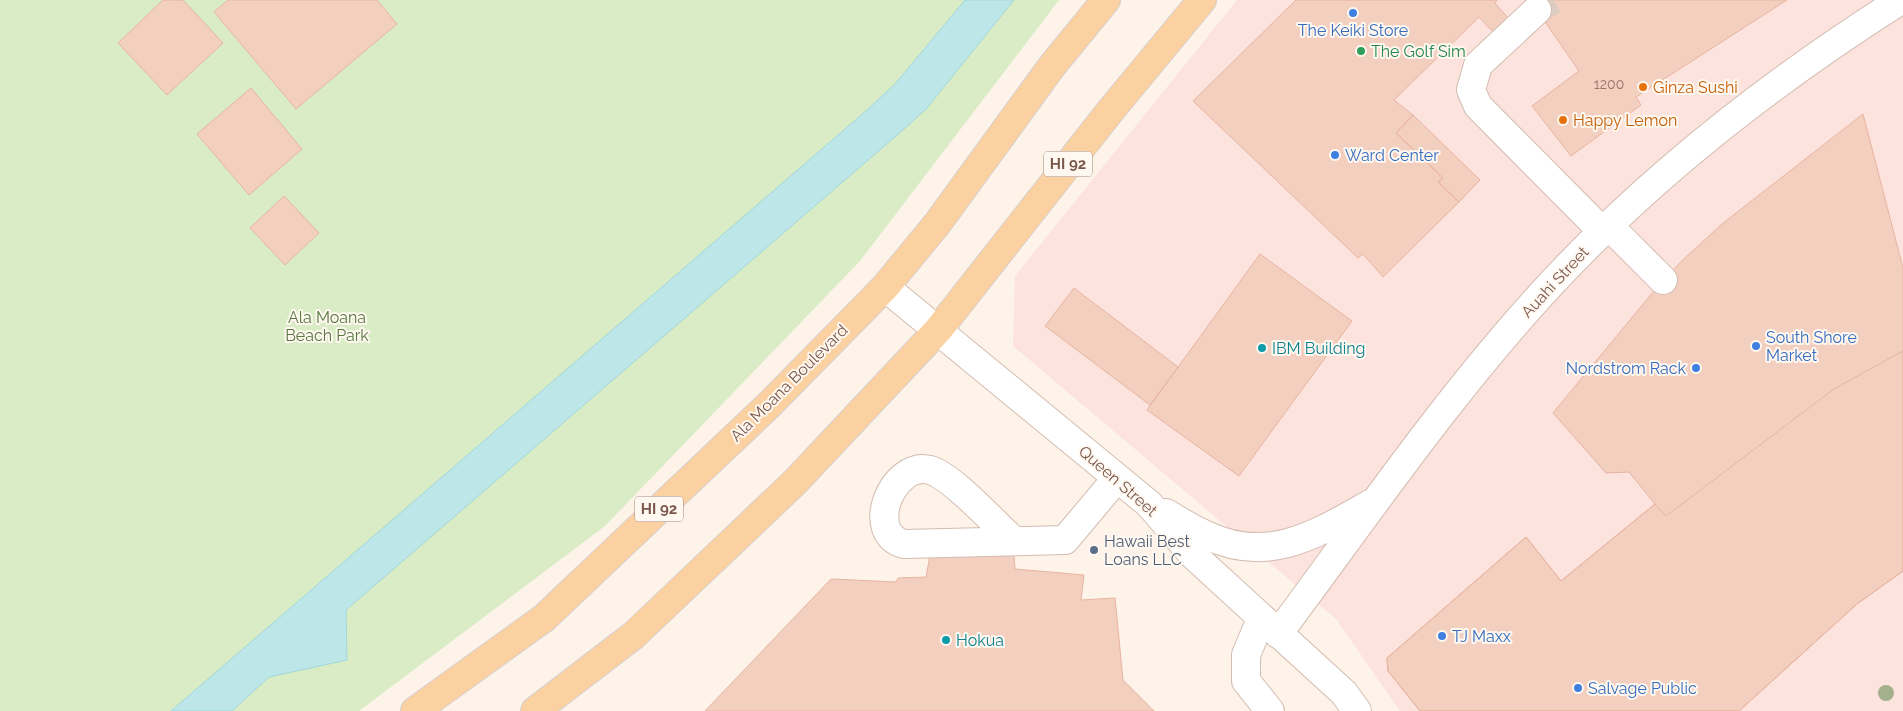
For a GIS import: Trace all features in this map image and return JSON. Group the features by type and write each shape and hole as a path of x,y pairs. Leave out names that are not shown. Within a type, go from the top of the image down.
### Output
{"main road":[{"name":"Ala Moana Boulevard","path":"415,711 544,618 769,405 885,287 937,224 1052,66 1106,0"},
{"name":"HI 92","path":"535,711 634,636 795,482 938,330 1111,110 1202,0"}],"street":[{"name":"Auahi Street","path":"1270,711 1246,681 1246,655 1378,500 1496,346 1550,285 1606,229 1717,130 1777,84 1900,0"},
{"path":"1537,10 1478,66 1471,90 1478,106 1606,229 1663,280"},
{"name":"Queen Street","path":"885,287 1149,504 1193,555 1344,693 1357,711"},
{"path":"1012,540 1065,540 1117,478"},
{"path":"1149,504 1207,536 1243,546 1277,547 1312,536 1378,500"}],"shaded area":[{"path":"1237,0 1903,0 1903,711 1400,711 1336,619 1013,346 1015,276"}],"green space":[{"name":"Ala Moana Beach Park","path":"0,0 1059,0 860,261 605,526 359,711 0,711"}],"water":[{"path":"965,0 1014,0 927,108 903,130 346,610 347,660 269,677 232,711 171,711 867,110 895,84"}],"building":[{"path":"163,0 183,0 223,43 167,95 118,43"},
{"path":"228,0 377,0 397,24 296,109 214,12"},
{"name":"Ward Center","path":"1296,0 1497,0 1495,3 1509,19 1493,32 1479,17 1394,100 1413,115 1396,133 1443,178 1438,182 1459,202 1383,277 1363,254 1358,258 1193,101"},
{"path":"1530,0 1787,0 1636,97 1641,105 1571,156 1532,106 1579,71"},
{"path":"251,88 302,149 249,195 197,134"},
{"name":"South Shore Market","path":"1863,114 1903,268 1903,571 1857,604 1739,711 1420,711 1388,671 1387,658 1526,537 1561,581 1655,504 1629,472 1606,473 1553,413 1663,280 1686,257 1722,224"},
{"path":"1413,115 1480,180 1459,202 1438,182 1443,178 1396,133"},
{"path":"284,196 319,233 285,265 250,228"},
{"name":"IBM Building","path":"1260,254 1352,321 1239,476 1147,410"},
{"path":"1074,288 1178,367 1150,405 1045,326"},
{"path":"1903,351 1903,571 1857,604 1739,711 1420,711 1388,671 1387,658 1526,537 1561,581 1655,504 1666,516 1834,389"},
{"name":"Hokua","path":"1013,543 1015,569 1084,575 1081,600 1115,598 1123,680 1154,711 705,711 831,579 896,582 898,578 926,577 932,544"}],"tunnel":[{"path":"1537,10 1553,0"}],"place":[{"name":"The Keiki Store","path":"1353,13"},
{"name":"The Golf Sim","path":"1361,51"},
{"name":"Ginza Sushi","path":"1643,87"},
{"name":"Happy Lemon","path":"1563,120"},
{"name":"Ward Center","path":"1335,155"},
{"name":"South Shore Market","path":"1756,346"},
{"name":"IBM Building","path":"1262,348"},
{"name":"Nordstrom Rack","path":"1696,368"},
{"name":"Hawaii Best Loans LLC","path":"1094,550"},
{"name":"TJ Maxx","path":"1442,636"},
{"name":"Hokua","path":"946,640"},
{"name":"Salvage Public","path":"1578,688"}]}
